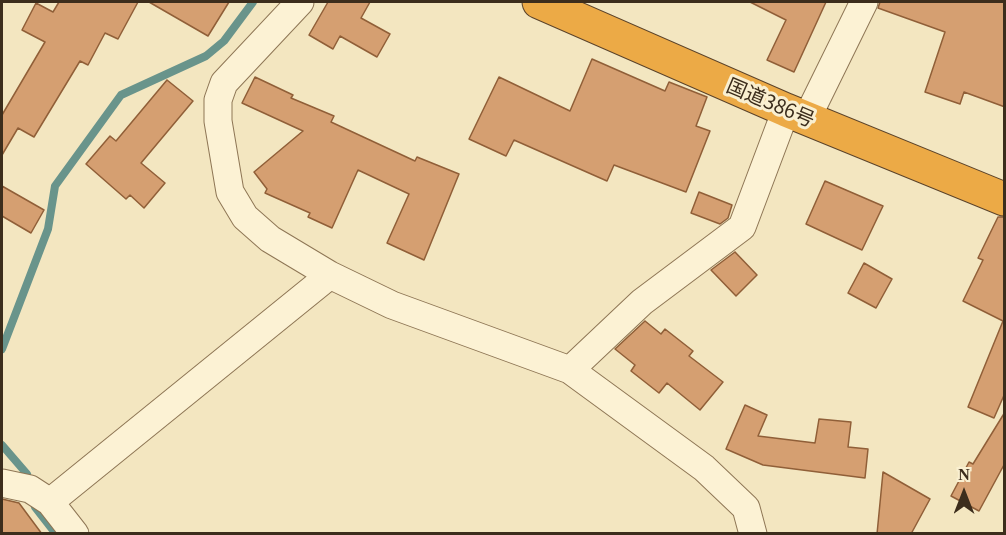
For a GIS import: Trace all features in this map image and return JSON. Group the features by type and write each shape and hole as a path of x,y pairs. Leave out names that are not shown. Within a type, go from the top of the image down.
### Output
{"highway":[{"name":"国道386号","path":"539,2 796,114 1005,199"}],"street":[{"path":"300,2 224,83 218,100 218,121 230,192 245,217 270,239 330,275 392,305 570,370 704,468 746,508 753,534"},
{"path":"570,370 642,302 742,227 796,114 864,2"},
{"path":"50,502 330,275"},
{"path":"2,483 30,489 50,502 75,534"}],"building":[{"path":"59,2 138,2 118,39 105,33 88,65 80,61 34,137 18,128 2,155 2,115 45,42 22,30 36,3 53,12"},
{"path":"149,2 229,2 208,36"},
{"path":"328,2 370,2 361,18 390,34 377,57 340,36 333,49 309,35"},
{"path":"750,2 826,2 794,72 767,60 786,20"},
{"path":"880,2 1005,2 1005,107 964,92 960,104 925,92 945,32 878,8"},
{"path":"592,59 665,91 669,82 707,97 696,126 710,131 686,192 614,165 607,181 514,140 506,156 469,139 499,77 570,111"},
{"path":"255,77 293,95 291,98 334,116 331,122 415,161 417,157 459,174 424,260 387,243 409,194 358,170 332,228 308,217 310,213 265,193 267,189 254,172 303,131 242,103"},
{"path":"167,80 193,101 141,163 165,183 144,208 130,195 126,199 86,164 110,136 116,141"},
{"path":"825,181 883,206 862,250 806,224"},
{"path":"2,186 44,210 31,233 2,216"},
{"path":"699,192 732,205 728,218 720,224 691,213"},
{"path":"998,217 1005,217 1005,393 994,418 968,407 1003,321 963,301 983,260 978,258"},
{"path":"735,252 757,275 736,296 711,270"},
{"path":"864,263 892,279 876,308 848,293"},
{"path":"645,321 661,334 665,329 693,351 689,356 723,382 700,410 667,383 659,393 631,371 635,365 615,349"},
{"path":"745,405 767,415 758,436 815,443 819,419 851,422 848,447 868,449 865,478 763,465 726,449"},
{"path":"1005,412 1005,463 979,511 951,496 969,462 973,464"},
{"path":"883,472 930,499 911,534 877,534"},
{"path":"2,499 19,503 42,534 2,534"}],"waterway":[{"path":"2,349 48,229 55,186 121,95 206,56 224,41 253,2"},
{"path":"2,445 27,474"},
{"path":"35,507 56,534"}]}
